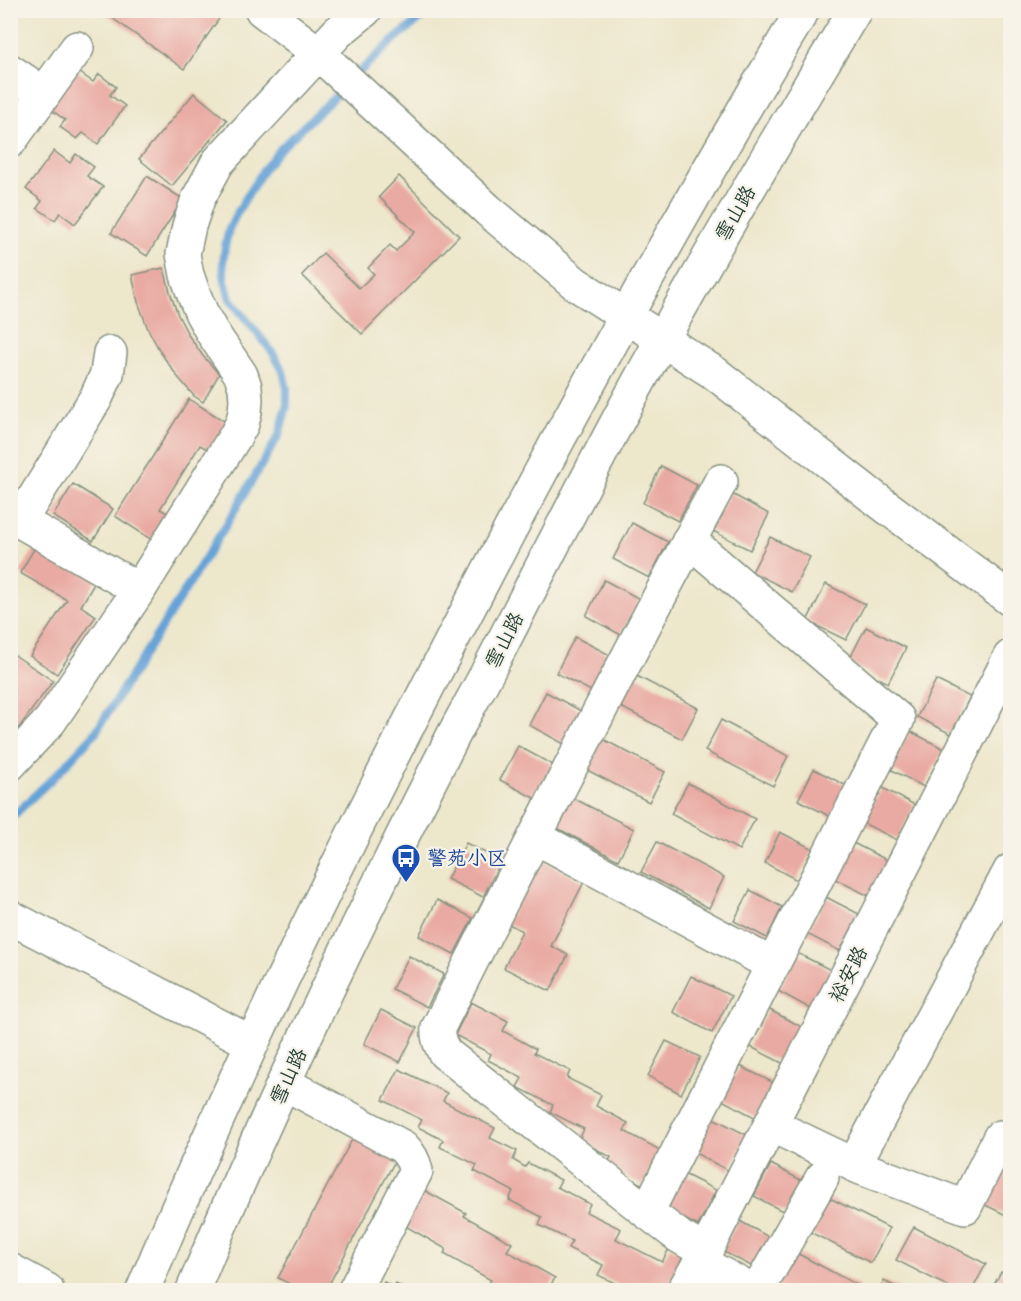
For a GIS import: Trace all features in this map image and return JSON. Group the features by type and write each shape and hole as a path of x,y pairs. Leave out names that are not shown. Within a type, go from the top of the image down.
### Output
{"street":[{"path":"262,10 318,53 489,212 576,284 716,374 863,489 1011,599"},
{"path":"10,764 50,721 139,590 242,424 246,400 241,375 202,314 187,275 183,254 198,199 218,162 338,32 365,10"},
{"path":"142,1290 252,1043 411,718 626,315 694,194 803,10"},
{"name":"雪山路","path":"193,1290 222,1218 284,1083 452,738 564,522 663,340 726,227 855,10"},
{"path":"10,141 77,48"},
{"path":"10,71 44,94"},
{"path":"110,353 107,374 96,398 21,521 139,590"},
{"path":"721,481 652,609 535,837 438,1028 438,1035 439,1043 445,1053 703,1257 750,1290"},
{"path":"647,1212 898,719 689,540"},
{"name":"裕安路","path":"684,1290 1011,657"},
{"path":"535,837 773,965"},
{"path":"855,1165 1011,872"},
{"path":"10,917 252,1043"},
{"path":"284,1083 403,1147 415,1163 416,1171 355,1290"},
{"path":"771,1125 855,1165 965,1207 1000,1137"},
{"path":"758,1290 822,1178"},
{"path":"10,1270 47,1290"}],"building":[{"path":"101,10 208,10 219,19 184,69"},
{"path":"76,70 93,82 99,74 116,87 110,95 125,106 98,144 83,133 77,139 60,127 65,120 49,108"},
{"path":"194,93 227,120 172,186 139,159"},
{"path":"54,151 70,163 76,154 94,167 87,176 103,187 75,224 60,213 55,220 37,208 42,201 26,189"},
{"path":"147,176 183,199 147,256 111,233"},
{"path":"399,176 459,236 362,334 302,275 323,253 359,288 374,274 368,268 390,245 396,251 415,232 379,197"},
{"path":"164,268 178,315 189,336 219,374 203,402 194,396 161,353 148,329 138,302 132,275"},
{"path":"189,399 226,422 209,450 200,445 160,509 169,514 152,540 115,516"},
{"path":"661,466 697,485 678,521 643,503"},
{"path":"73,484 113,509 93,541 53,516"},
{"path":"730,493 769,514 750,550 711,530"},
{"path":"632,523 668,542 649,578 613,559"},
{"path":"770,537 810,557 792,592 752,572"},
{"path":"38,542 98,577 81,606 96,616 57,674 30,656 67,600 20,573"},
{"path":"604,580 640,599 621,635 586,616"},
{"path":"826,584 865,604 846,640 807,621"},
{"path":"866,627 906,648 888,683 848,662"},
{"path":"575,637 610,655 591,691 556,673"},
{"path":"10,652 53,681 10,740"},
{"path":"633,674 698,708 682,739 617,705"},
{"path":"936,680 970,697 951,734 917,717"},
{"path":"546,692 581,711 564,744 529,725"},
{"path":"721,720 788,756 773,786 705,751"},
{"path":"910,731 944,749 924,787 890,769"},
{"path":"599,737 665,772 649,802 583,768"},
{"path":"518,746 553,765 536,799 500,780"},
{"path":"814,769 847,786 831,817 798,800"},
{"path":"688,783 755,819 739,850 671,814"},
{"path":"881,787 915,805 897,840 863,823"},
{"path":"569,796 634,829 618,860 553,826"},
{"path":"780,832 813,849 797,880 765,863"},
{"path":"657,842 724,877 709,908 641,872"},
{"path":"466,843 501,861 483,897 447,879"},
{"path":"853,843 887,860 869,896 835,879"},
{"path":"540,859 584,882 551,946 568,955 550,991 504,968 522,931 507,923"},
{"path":"750,890 782,907 767,938 734,921"},
{"path":"826,897 859,914 840,951 807,934"},
{"path":"437,900 473,918 454,954 419,936"},
{"path":"797,953 831,970 811,1009 778,991"},
{"path":"409,956 444,974 427,1007 392,989"},
{"path":"691,976 731,996 712,1033 673,1012"},
{"path":"471,1002 508,1021 503,1031 536,1049 534,1053 570,1071 567,1078 601,1095 596,1106 628,1123 624,1131 660,1150 643,1185 606,1166 611,1157 579,1140 584,1129 550,1112 553,1105 517,1087 522,1078 488,1060 491,1054 455,1035"},
{"path":"768,1009 802,1027 784,1064 749,1046"},
{"path":"381,1010 417,1028 400,1062 364,1044"},
{"path":"666,1041 700,1057 681,1094 648,1076"},
{"path":"740,1066 774,1083 756,1118 722,1100"},
{"path":"399,1069 447,1093 443,1101 495,1128 490,1138 517,1151 513,1160 525,1167 528,1163 561,1180 557,1187 590,1204 586,1212 621,1229 616,1239 662,1262 670,1247 685,1255 667,1290 629,1290 598,1275 603,1265 568,1248 572,1241 539,1225 542,1217 509,1200 513,1191 474,1171 477,1165 440,1147 443,1140 418,1127 422,1120 383,1100"},
{"path":"713,1118 747,1135 729,1171 695,1153"},
{"path":"355,1134 397,1157 326,1290 301,1290 278,1278"},
{"path":"1010,1152 1010,1217 979,1202"},
{"path":"771,1164 806,1183 790,1215 754,1196"},
{"path":"682,1173 716,1190 698,1226 664,1208"},
{"path":"420,1188 466,1213 464,1216 512,1243 507,1251 555,1278 548,1290 496,1290 487,1286 491,1280 444,1254 446,1249 400,1223"},
{"path":"818,1192 889,1228 871,1263 800,1227"},
{"path":"738,1220 774,1240 759,1270 722,1251"},
{"path":"914,1227 986,1264 972,1290 955,1290 896,1260"},
{"path":"789,1249 859,1286 857,1290 784,1290 771,1284"},
{"path":"1001,1272 1010,1277 1010,1290 991,1290"},
{"path":"884,1281 902,1290 879,1290"},
{"path":"384,1282 394,1288 396,1284 407,1290 379,1290"}],"waterway":[{"path":"354,77 396,38 432,10"},
{"path":"10,819 60,771 95,733 228,522 279,435 287,406 287,389 283,371 273,353 230,299 223,263 225,246 229,229 237,213 264,169 280,149 344,88"}],"place":[{"name":"警苑小区","path":"406,884"}]}
